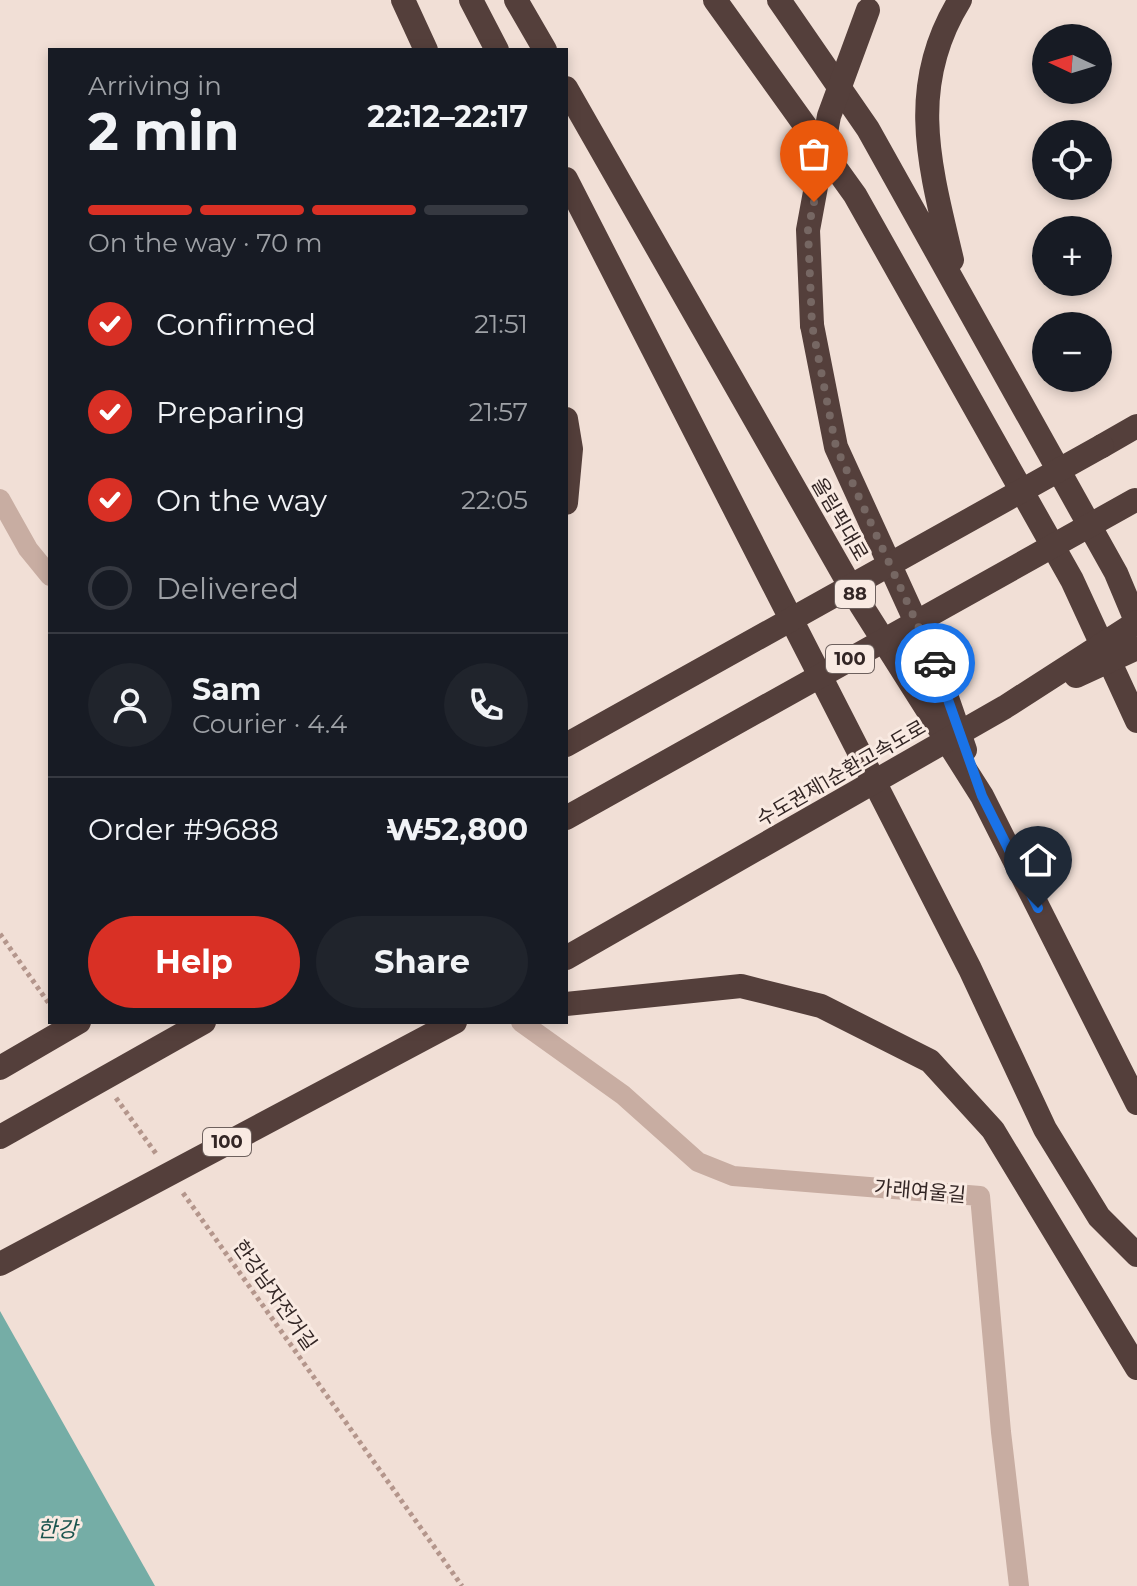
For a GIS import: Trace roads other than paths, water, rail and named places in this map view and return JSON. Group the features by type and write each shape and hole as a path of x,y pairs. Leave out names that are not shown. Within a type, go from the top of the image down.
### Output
{"highway":[{"path":"403,0 425,48"},
{"path":"471,0 496,48"},
{"path":"516,0 544,48"},
{"path":"715,0 855,195 1072,580 1137,721"},
{"path":"779,0 868,129 1116,573 1137,622"},
{"path":"958,289 929,163 925,90 943,28 960,0"},
{"path":"870,5 829,116 808,230 812,325 836,447 936,666 982,796"},
{"name":"올림픽대로","path":"568,92 861,605 982,796 1137,1103"},
{"path":"568,183 970,969 1045,1129 1099,1217 1137,1255"},
{"path":"568,744 1137,426"},
{"path":"568,431 571,449 568,481"},
{"name":"100","path":"568,817 1136,500"},
{"path":"1116,573 1137,602"},
{"name":"수도권제1순환고속도로","path":"568,957 1005,707 1137,622"},
{"path":"1005,707 1137,648"},
{"path":"568,1004 741,986 821,1006 930,1061 993,1130 1137,1368"},
{"path":"0,1068 76,1024"},
{"path":"0,1137 200,1024"},
{"name":"100","path":"0,1264 451,1024"}],"street":[{"path":"0,499 28,549 48,574"},
{"name":"가래여울길","path":"524,1024 623,1095 698,1162 733,1176 980,1196 1001,1432 1019,1586"}],"water":[{"name":"한강","path":"0,1311 155,1586 0,1586"}]}
